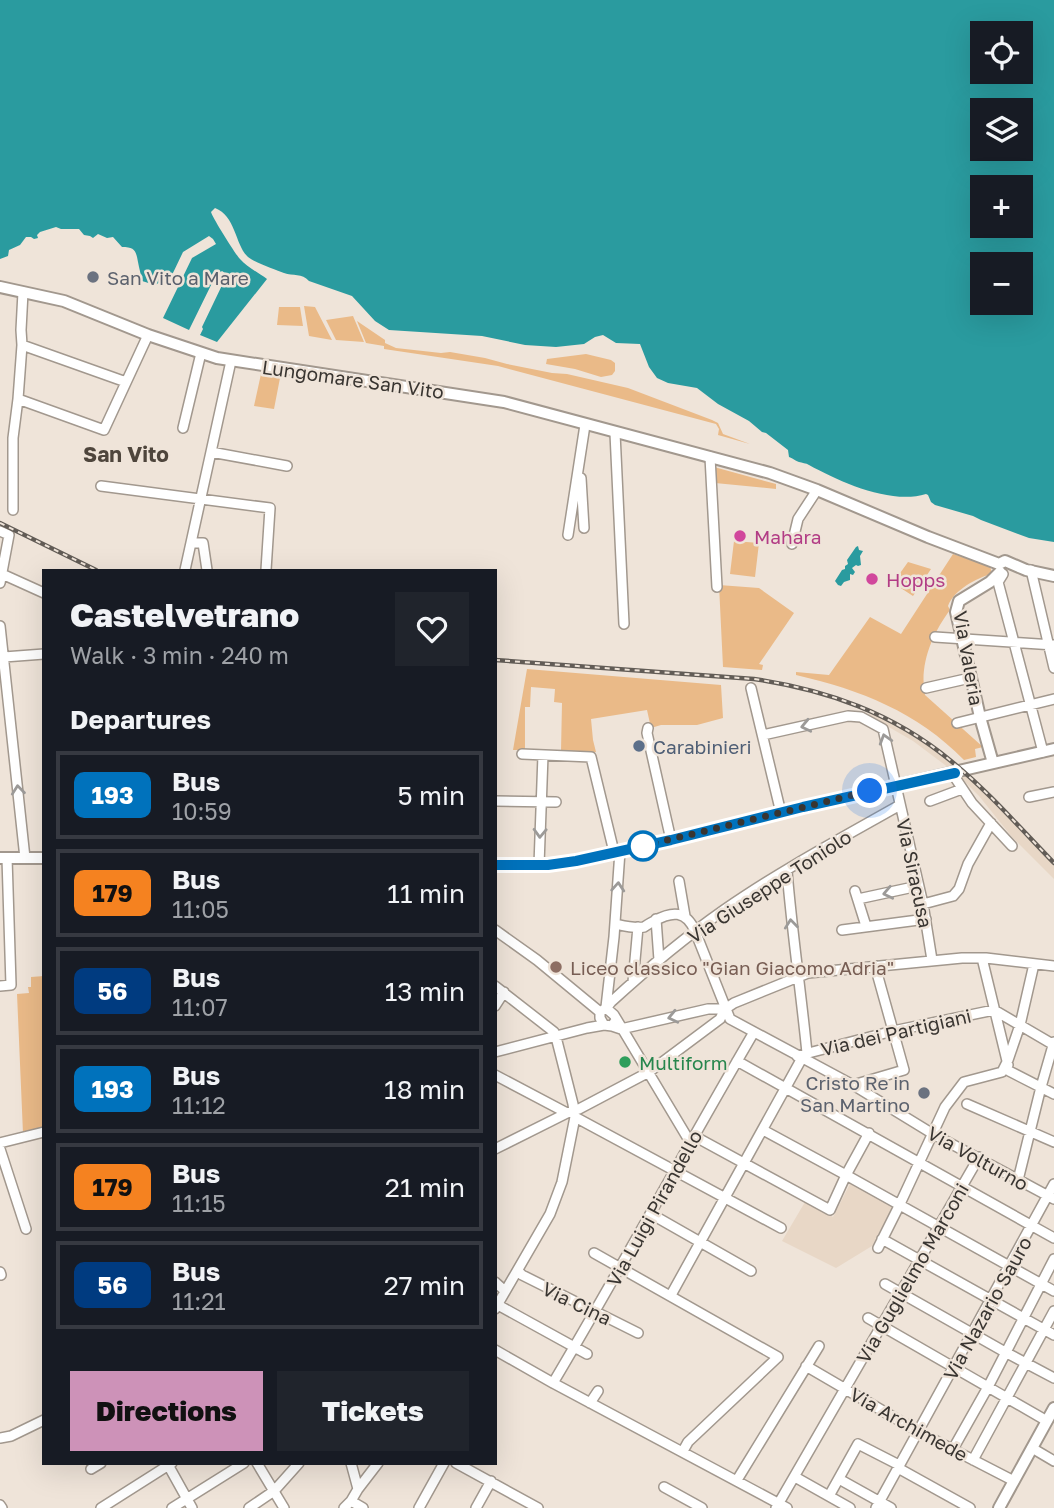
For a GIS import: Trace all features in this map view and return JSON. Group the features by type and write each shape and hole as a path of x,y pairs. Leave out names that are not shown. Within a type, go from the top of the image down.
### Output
{"main road":[{"name":"Lungomare San Vito","path":"0,287 64,301 148,335 231,361 504,402 770,473 817,490 1004,569 1029,570 1054,576"},
{"name":"Via Valeria","path":"993,763 979,717 956,612 957,604 968,594 989,582 1004,569"},
{"path":"497,865 539,865 576,861 1049,751"},
{"path":"3,858 42,858"},
{"path":"999,1508 1054,1408"}],"street":[{"path":"13,510 13,438 22,345 23,292"},
{"path":"18,399 104,430 148,335"},
{"path":"22,345 126,382"},
{"path":"183,428 201,353"},
{"path":"185,569 231,361"},
{"path":"568,535 585,425"},
{"path":"614,433 624,624"},
{"path":"211,452 287,466"},
{"path":"710,457 716,587"},
{"path":"580,459 584,528"},
{"path":"101,486 270,508 266,569"},
{"path":"792,544 798,519 817,490"},
{"path":"4,533 1,579 42,592"},
{"path":"192,543 203,542 207,569"},
{"path":"1004,569 998,582 1013,643 1031,704 1049,751"},
{"path":"1029,570 1051,645 1054,668"},
{"path":"0,626 25,858"},
{"path":"935,637 1051,645"},
{"path":"4,657 42,654"},
{"path":"926,688 970,678"},
{"path":"751,688 781,813"},
{"path":"957,723 1054,699"},
{"name":"Via Siracusa","path":"763,735 848,716 861,717 883,729 923,904 932,960"},
{"path":"648,728 671,840"},
{"path":"522,754 591,757 617,851 615,924 604,1008"},
{"path":"539,865 543,755"},
{"path":"953,773 972,803 1012,846"},
{"path":"930,801 962,789"},
{"path":"1029,797 1054,792"},
{"path":"497,801 556,802"},
{"name":"Via Giuseppe Toniolo","path":"585,1028 659,960 726,909 900,805"},
{"path":"923,904 953,896 959,889 968,864 991,823"},
{"path":"0,986 11,985 12,979 3,858"},
{"path":"671,1295 787,1088 802,1056 799,976 787,871"},
{"path":"679,881 685,916"},
{"path":"866,926 857,895 918,886"},
{"path":"615,924 643,927 667,914 685,916 692,923 725,1009"},
{"path":"656,919 659,960"},
{"path":"842,930 926,919"},
{"path":"633,982 638,927"},
{"path":"497,931 604,1008 692,1139 745,1163 830,1210 869,1133"},
{"path":"497,1148 572,1114 649,1072 720,1019 725,1009 734,1003 808,973 962,958 1054,966"},
{"path":"982,958 1007,1066 1054,1094"},
{"path":"1007,1066 1034,964"},
{"path":"853,1085 904,1070 875,966"},
{"path":"500,989 554,1032 572,1114 562,1182 550,1214 497,1307 587,1354"},
{"path":"497,1052 585,1028 708,1009 725,1009"},
{"name":"Via Volturno","path":"725,1009 730,1019 802,1056 933,1134 1051,1197"},
{"path":"994,1010 1054,1043 1018,1180"},
{"name":"Via dei Partigiani","path":"802,1056 893,1031 994,1010"},
{"name":"Via Luigi Pirandello","path":"553,1383 754,1032"},
{"path":"737,1061 1054,1238"},
{"path":"1007,1066 964,1082 945,1107 880,1244 920,1261 1054,1335"},
{"path":"497,1076 780,1228"},
{"path":"964,1082 967,1104"},
{"path":"945,1107 967,1104 1054,1142"},
{"path":"763,1130 1054,1291"},
{"path":"0,1143 42,1132"},
{"path":"0,1149 26,1229"},
{"name":"Via Guglielmo Marconi","path":"781,1506 795,1477 979,1157"},
{"name":"Via Nazario Sauro","path":"878,1505 1032,1226 1051,1197 1054,1184"},
{"path":"651,1214 751,1271"},
{"path":"594,1253 778,1357 688,1442 683,1451"},
{"path":"953,1449 1054,1259"},
{"name":"Via Cina","path":"518,1271 638,1333"},
{"path":"497,1284 505,1291"},
{"path":"885,1284 1054,1378"},
{"path":"973,1460 1054,1311"},
{"path":"868,1318 1047,1421"},
{"path":"737,1480 819,1346"},
{"path":"497,1351 781,1506"},
{"name":"Via Archimede","path":"806,1366 919,1432 1014,1481"},
{"path":"590,1403 598,1391"},
{"path":"0,1438 11,1436 42,1421"},
{"path":"828,1496 858,1444 970,1508"},
{"path":"1032,1448 1054,1461"},
{"path":"91,1469 98,1465"},
{"path":"101,1508 167,1465"},
{"path":"170,1465 192,1508"},
{"path":"172,1508 241,1465"},
{"path":"258,1465 284,1508"},
{"path":"249,1508 274,1491 297,1465"},
{"path":"352,1465 358,1489"},
{"path":"363,1508 348,1505 376,1465"},
{"path":"419,1508 443,1465"},
{"path":"460,1465 536,1508"},
{"path":"795,1477 850,1508"},
{"path":"839,1479 878,1505 891,1508"},
{"path":"476,1508 491,1481"},
{"path":"664,1487 702,1508"}],"shaded area":[{"path":"304,306 315,307 332,340 309,336"},
{"path":"279,307 300,307 303,326 277,325"},
{"path":"353,316 364,342 336,340 326,320"},
{"path":"357,321 385,340 385,343 396,348 485,358 628,388 712,420 718,423 723,434 750,444 718,435 716,424 498,366 384,349 384,346 366,343"},
{"path":"586,354 611,360 615,363 615,371 612,375 601,377 546,364 547,359"},
{"path":"261,374 280,378 274,409 254,406"},
{"path":"714,467 776,484 776,489 715,483"},
{"path":"734,541 759,543 755,577 730,574"},
{"path":"953,554 990,566 992,574 966,586 951,600 948,606 950,610 928,650 924,672 925,695 983,747 975,749 976,757 964,760 927,729 887,705 843,688 796,675 796,672 829,675 870,617 901,634"},
{"path":"908,562 931,569 913,596 893,583"},
{"path":"719,585 759,588 794,613 759,664 763,665 762,670 723,667"},
{"path":"527,669 721,685 723,718 697,725 661,725 651,728 647,710 591,719 596,752 561,751 562,703 554,702 555,689 531,687 530,707 525,707 525,750 513,750"},
{"path":"871,709 938,748 971,775 1054,860 1054,879 1012,837 979,796 957,774 913,741 868,715"},
{"path":"42,976 42,1128 23,1133 17,994 29,993 31,977"},
{"path":"851,1182 893,1206 872,1246 836,1268 782,1241 805,1202 833,1217"}],"water":[{"path":"0,0 1054,0 1054,542 1029,538 973,516 935,505 926,494 897,496 866,490 798,462 789,457 788,450 766,433 697,388 668,383 657,378 649,367 640,344 616,343 603,335 584,344 556,347 525,345 482,336 389,330 375,321 352,296 300,276 280,272 248,257 227,217 215,208 211,212 212,215 238,256 267,279 217,342 200,335 225,279 225,273 222,271 216,275 189,330 163,318 192,258 216,244 209,236 183,252 172,275 155,285 142,281 134,250 122,247 113,237 107,238 98,234 93,238 84,235 79,229 56,227 40,232 38,238 26,237 20,245 9,250 8,256 0,259"},
{"path":"858,546 859,550 863,551 860,556 861,565 852,568 855,572 850,574 850,580 838,585 835,581"}],"pier":[{"path":"224,273 224,278 200,327 200,334 197,333 198,326 222,275 218,278 193,331 190,330 216,276"}],"railway":[{"path":"0,523 94,569"},
{"path":"497,660 754,679 807,690 858,706 906,729 951,761 991,797 1054,863"}],"bus line":[{"name":"193","path":"497,865 548,865 576,861 955,773"}],"place":[{"name":"San Vito a Mare","path":"93,277"},
{"name":"Mahara","path":"740,536"},
{"name":"Hopps","path":"872,579"},
{"name":"Carabinieri","path":"639,746"},
{"name":"Liceo classico \"Gian Giacomo Adria\"","path":"556,967"},
{"name":"Multiform","path":"625,1062"},
{"name":"Cristo Re in San Martino","path":"924,1093"}],"district":[{"name":"San Vito","path":"126,454"}],"route":[{"path":"643,846 870,791"}]}
